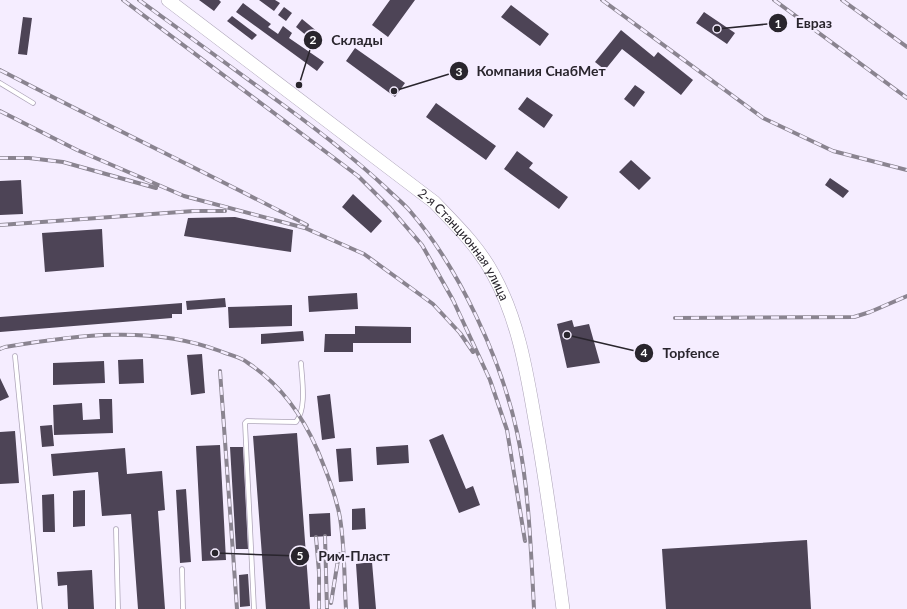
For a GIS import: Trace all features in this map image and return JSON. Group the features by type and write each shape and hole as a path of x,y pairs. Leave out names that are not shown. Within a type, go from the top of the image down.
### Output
{"main road":[{"name":"2-я Станционная улица","path":"168,0 434,202 467,236 481,254 508,304 525,364 547,490 563,609"}],"lane":[{"path":"0,83 33,102"},
{"path":"15,356 40,609"},
{"path":"254,609 245,423 247,421 296,422 300,417 302,398 301,363"},
{"path":"116,530 118,609"},
{"path":"182,569 183,609"}],"building":[{"path":"199,0 219,0 221,2 214,11"},
{"path":"259,0 275,0 280,3 274,11"},
{"path":"390,0 415,0 388,37 372,25"},
{"path":"243,3 271,24 268,27 278,34 283,26 292,33 289,38 324,62 317,71 236,12"},
{"path":"511,5 549,34 540,46 501,17"},
{"path":"284,7 292,13 286,21 278,15"},
{"path":"704,12 735,33 727,44 696,23"},
{"path":"232,16 257,35 252,40 227,21"},
{"path":"23,17 32,18 27,55 18,54"},
{"path":"302,19 319,33 313,41 296,27"},
{"path":"621,30 654,57 658,52 693,80 681,95 622,49 605,70 595,62"},
{"path":"355,48 405,83 395,97 346,61"},
{"path":"635,85 645,92 634,107 624,99"},
{"path":"527,97 553,115 544,128 518,109"},
{"path":"436,103 496,146 486,160 426,117"},
{"path":"517,151 533,163 529,168 568,197 559,209 504,169"},
{"path":"631,160 651,178 639,190 619,172"},
{"path":"830,178 849,191 843,198 825,185"},
{"path":"21,180 23,214 0,215 0,181"},
{"path":"353,194 382,221 371,233 342,207"},
{"path":"235,217 293,230 291,252 184,236 188,218"},
{"path":"102,229 104,267 45,272 42,233"},
{"path":"357,293 358,309 309,312 308,296"},
{"path":"225,298 226,307 187,310 186,301"},
{"path":"182,303 182,314 172,314 172,318 0,332 0,317"},
{"path":"292,305 292,326 229,328 228,307"},
{"path":"572,320 574,327 589,324 600,363 567,368 557,324"},
{"path":"355,326 411,327 411,343 353,343 353,352 324,352 325,334 355,334"},
{"path":"303,331 304,341 261,344 261,334"},
{"path":"652,347 653,354 643,356 642,349"},
{"path":"202,354 205,393 191,395 187,355"},
{"path":"143,359 144,383 119,384 118,360"},
{"path":"104,361 105,383 53,385 53,363"},
{"path":"0,378 9,397 0,401"},
{"path":"330,394 335,438 322,440 317,396"},
{"path":"99,399 112,399 113,433 54,435 53,405 82,403 83,420 100,419"},
{"path":"52,425 54,446 42,447 40,426"},
{"path":"15,431 19,483 0,484 0,432"},
{"path":"297,433 310,609 266,609 253,436"},
{"path":"443,434 466,489 473,486 480,505 459,513 429,440"},
{"path":"220,445 226,560 202,561 196,446"},
{"path":"408,445 409,463 377,465 376,447"},
{"path":"230,447 243,447 248,549 236,549"},
{"path":"125,448 127,474 162,471 165,510 158,511 165,609 138,609 131,514 102,516 98,472 53,476 51,454"},
{"path":"351,448 353,481 339,482 336,449"},
{"path":"186,489 191,562 180,563 176,490"},
{"path":"85,490 85,526 73,527 73,491"},
{"path":"54,494 55,532 43,532 42,495"},
{"path":"365,508 366,529 352,530 352,509"},
{"path":"330,513 331,536 310,537 309,514"},
{"path":"807,540 811,609 666,609 662,549"},
{"path":"372,562 376,609 359,609 356,564"},
{"path":"92,570 94,609 68,609 67,585 58,586 57,572"},
{"path":"248,574 250,606 240,607 239,575"}],"railway":[{"path":"123,0 358,176 390,208 422,245 453,300 490,380 507,430 525,541"},
{"path":"139,0 299,116 361,166 410,211 445,259 476,316 489,345 510,404 521,453 527,497 534,609"},
{"path":"602,0 763,118 833,151 907,170"},
{"path":"774,0 907,98"},
{"path":"842,0 907,47"},
{"path":"0,70 307,225"},
{"path":"0,111 77,150 184,196 305,228 364,254 433,304 460,333 473,352"},
{"path":"0,158 29,158 63,162 156,188"},
{"path":"0,225 194,211 225,211"},
{"path":"675,318 854,317 870,312 907,296"},
{"path":"0,349 5,347 86,336 141,335 194,343 238,358 260,371 280,390 297,412 311,436 330,483 336,501 342,529 346,609"},
{"path":"220,371 237,609"},
{"path":"325,536 327,609"},
{"path":"316,537 319,572 319,609"},
{"path":"331,603 339,554"}],"place":[{"name":"Евраз","path":"717,29"},
{"name":"Склады","path":"299,85"},
{"name":"Компания СнабМет","path":"394,91"},
{"name":"Topfence","path":"567,335"},
{"name":"Рим-Пласт","path":"215,553"}]}
